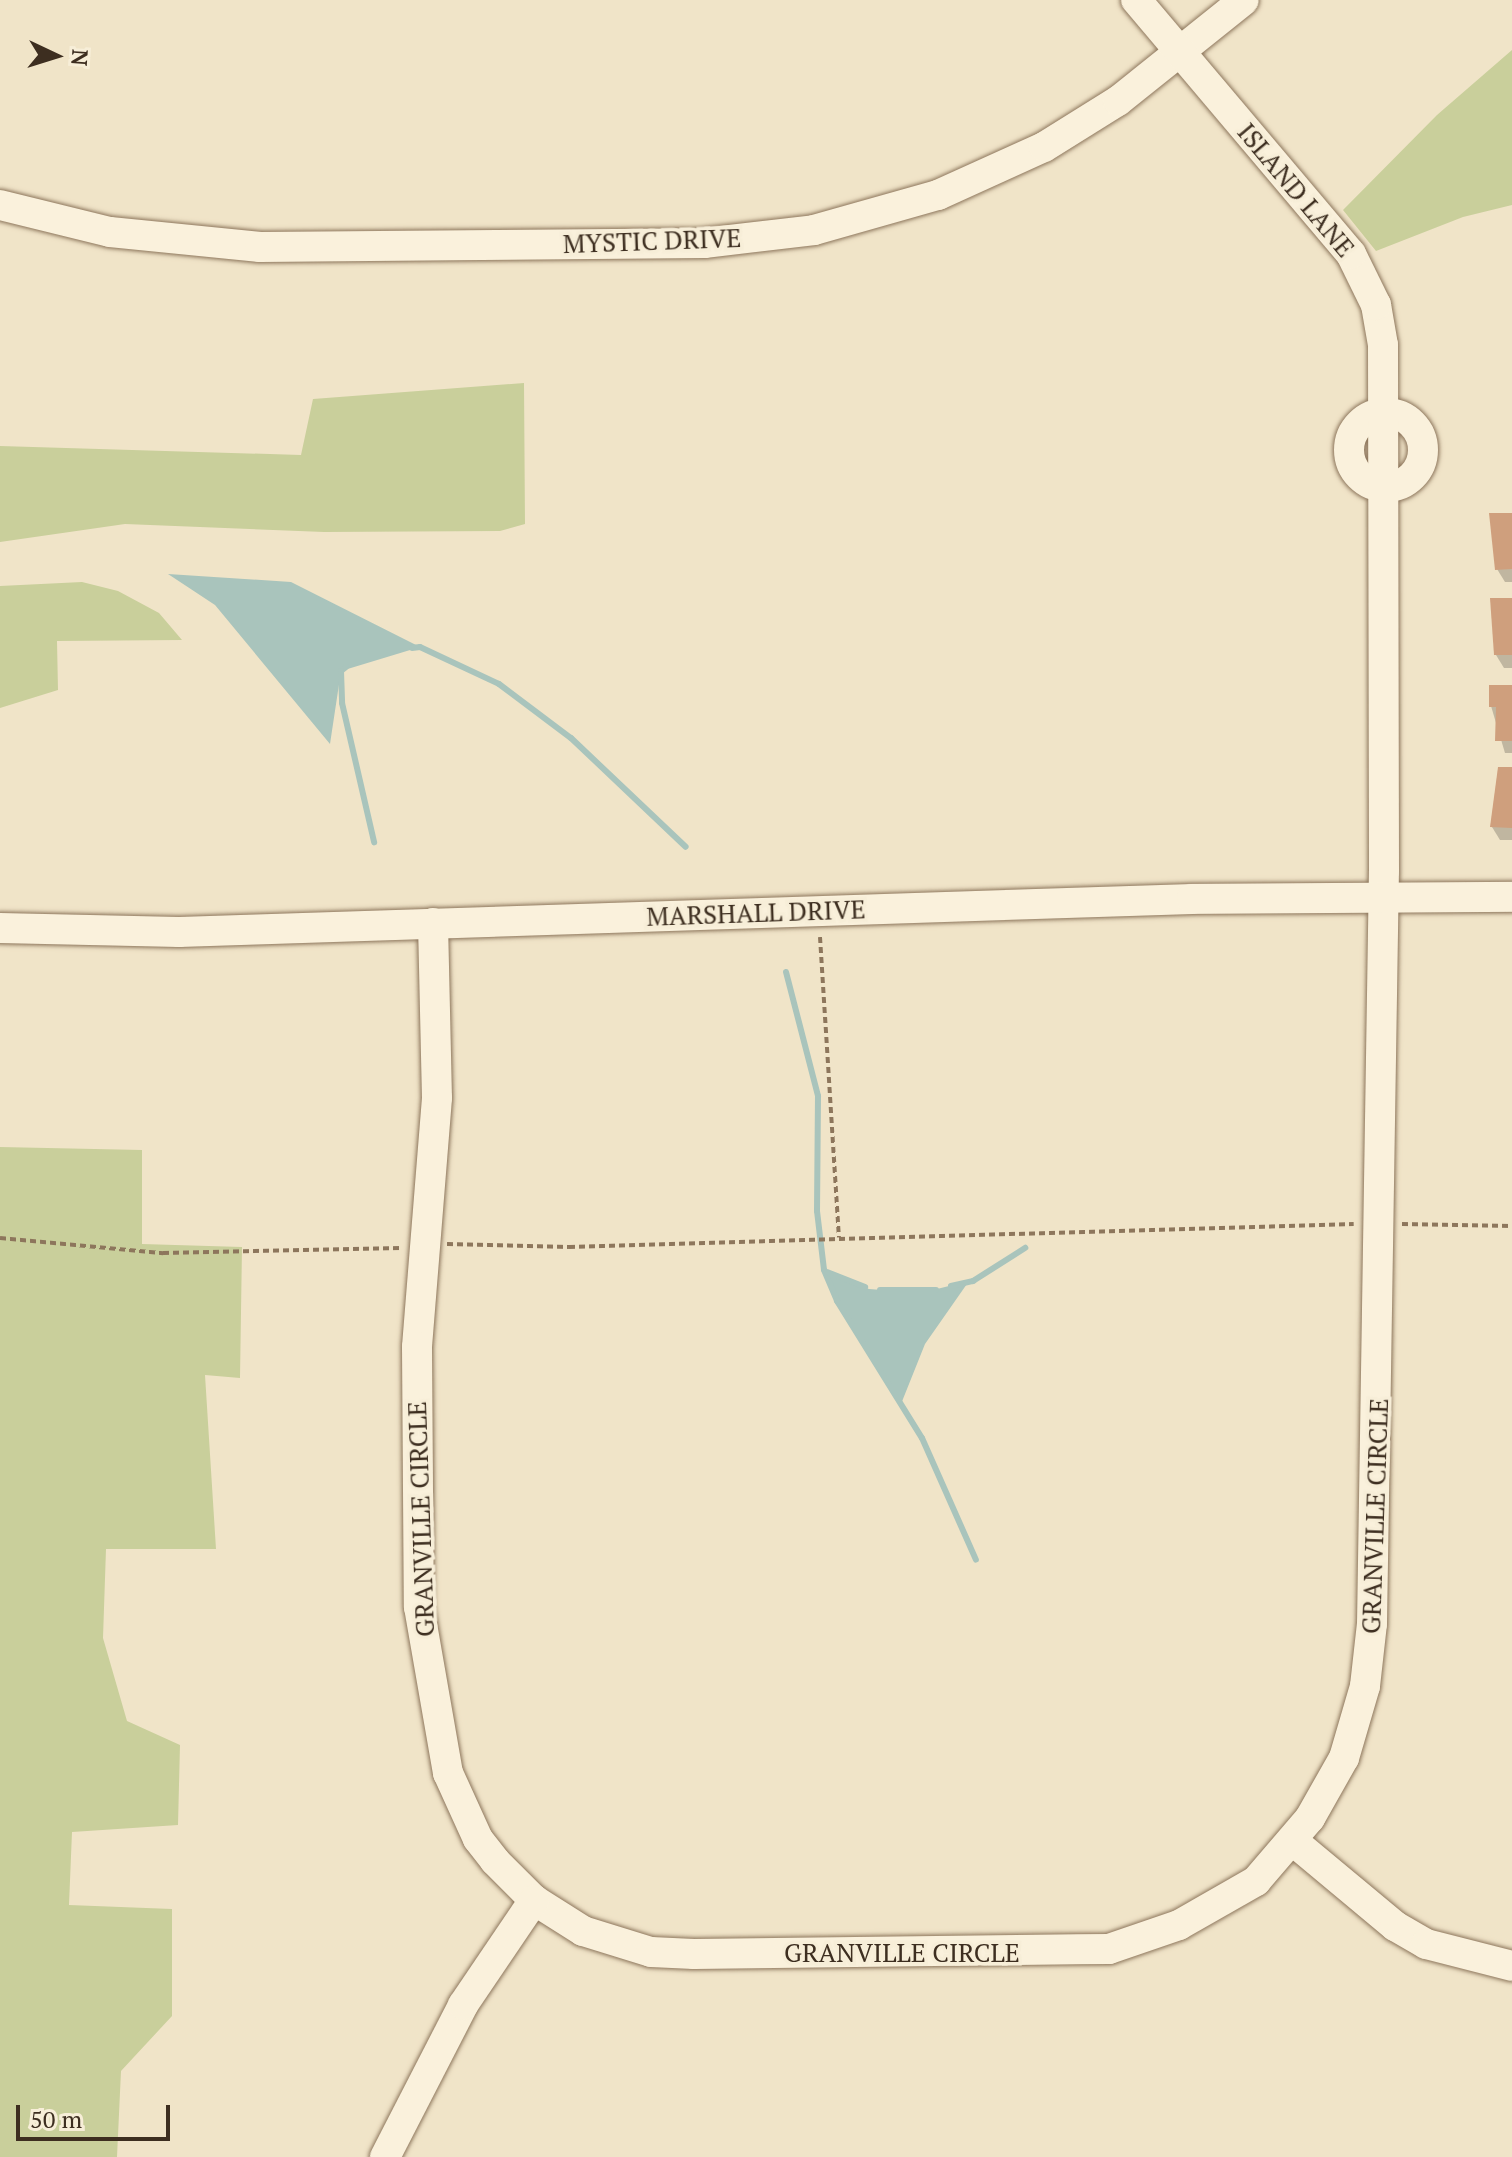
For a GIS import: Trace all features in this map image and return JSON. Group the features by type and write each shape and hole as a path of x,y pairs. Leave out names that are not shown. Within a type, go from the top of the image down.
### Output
{"street":[{"name":"ISLAND LANE","path":"1136,0 1361,271 1381,326 1385,413"},
{"name":"MYSTIC DRIVE","path":"0,205 110,232 224,246 745,240 869,217 964,185 1084,124 1182,54 1244,0"},
{"path":"1385,413 1410,421 1424,452 1406,482 1381,486 1360,477 1349,454 1355,430 1385,413"},
{"path":"1381,486 1384,896"},
{"name":"MARSHALL DRIVE","path":"0,928 179,932 1384,896 1512,897"},
{"name":"GRANVILLE CIRCLE","path":"433,923 437,1098 415,1246 419,1607 448,1773 464,1812 495,1861 534,1900 583,1931 651,1952 1075,1953 1146,1939 1179,1925 1256,1881 1293,1841 1344,1758 1357,1722 1370,1652 1378,1468 1384,896"},
{"path":"1293,1841 1395,1926 1426,1944 1512,1966"},
{"path":"385,2157 442,2042 534,1900"}],"path":[{"path":"819,930 839,1237"},
{"path":"0,1238 163,1253 415,1246 569,1247 813,1236 1360,1224"},
{"path":"1399,1224 1512,1226"}],"green space":[{"path":"1512,50 1512,205 1463,217 1376,251 1343,210 1437,115"},
{"path":"524,383 525,524 500,531 324,532 125,524 0,542 0,446 301,455 313,399"},
{"path":"82,582 118,591 159,613 182,640 57,641 58,690 0,708 0,586"},
{"path":"0,1147 142,1150 142,1244 242,1247 240,1378 205,1375 216,1549 106,1549 103,1638 127,1721 180,1745 178,1825 72,1832 69,1905 172,1909 172,2016 121,2071 117,2157 0,2157"}],"water":[{"path":"168,574 291,582 420,647 341,671 330,744 215,605"},
{"path":"824,1270 869,1289 921,1293 969,1281 925,1344 901,1404 837,1301"}],"building":[{"path":"1489,513 1512,513 1512,569 1495,570"},
{"path":"1490,598 1512,598 1512,655 1494,655"},
{"path":"1489,685 1512,685 1512,741 1495,741 1496,707 1489,707"},
{"path":"1498,767 1512,767 1512,828 1490,827"}],"waterway":[{"path":"412,648 420,647 499,684 571,738 686,847"},
{"path":"346,667 341,671 342,703 374,842"},
{"path":"786,972 818,1096 817,1211 824,1270 837,1301 922,1438 976,1560"},
{"path":"951,1286 973,1281 1025,1248"},
{"path":"827,1272 865,1287"},
{"path":"880,1290 936,1290"}]}
